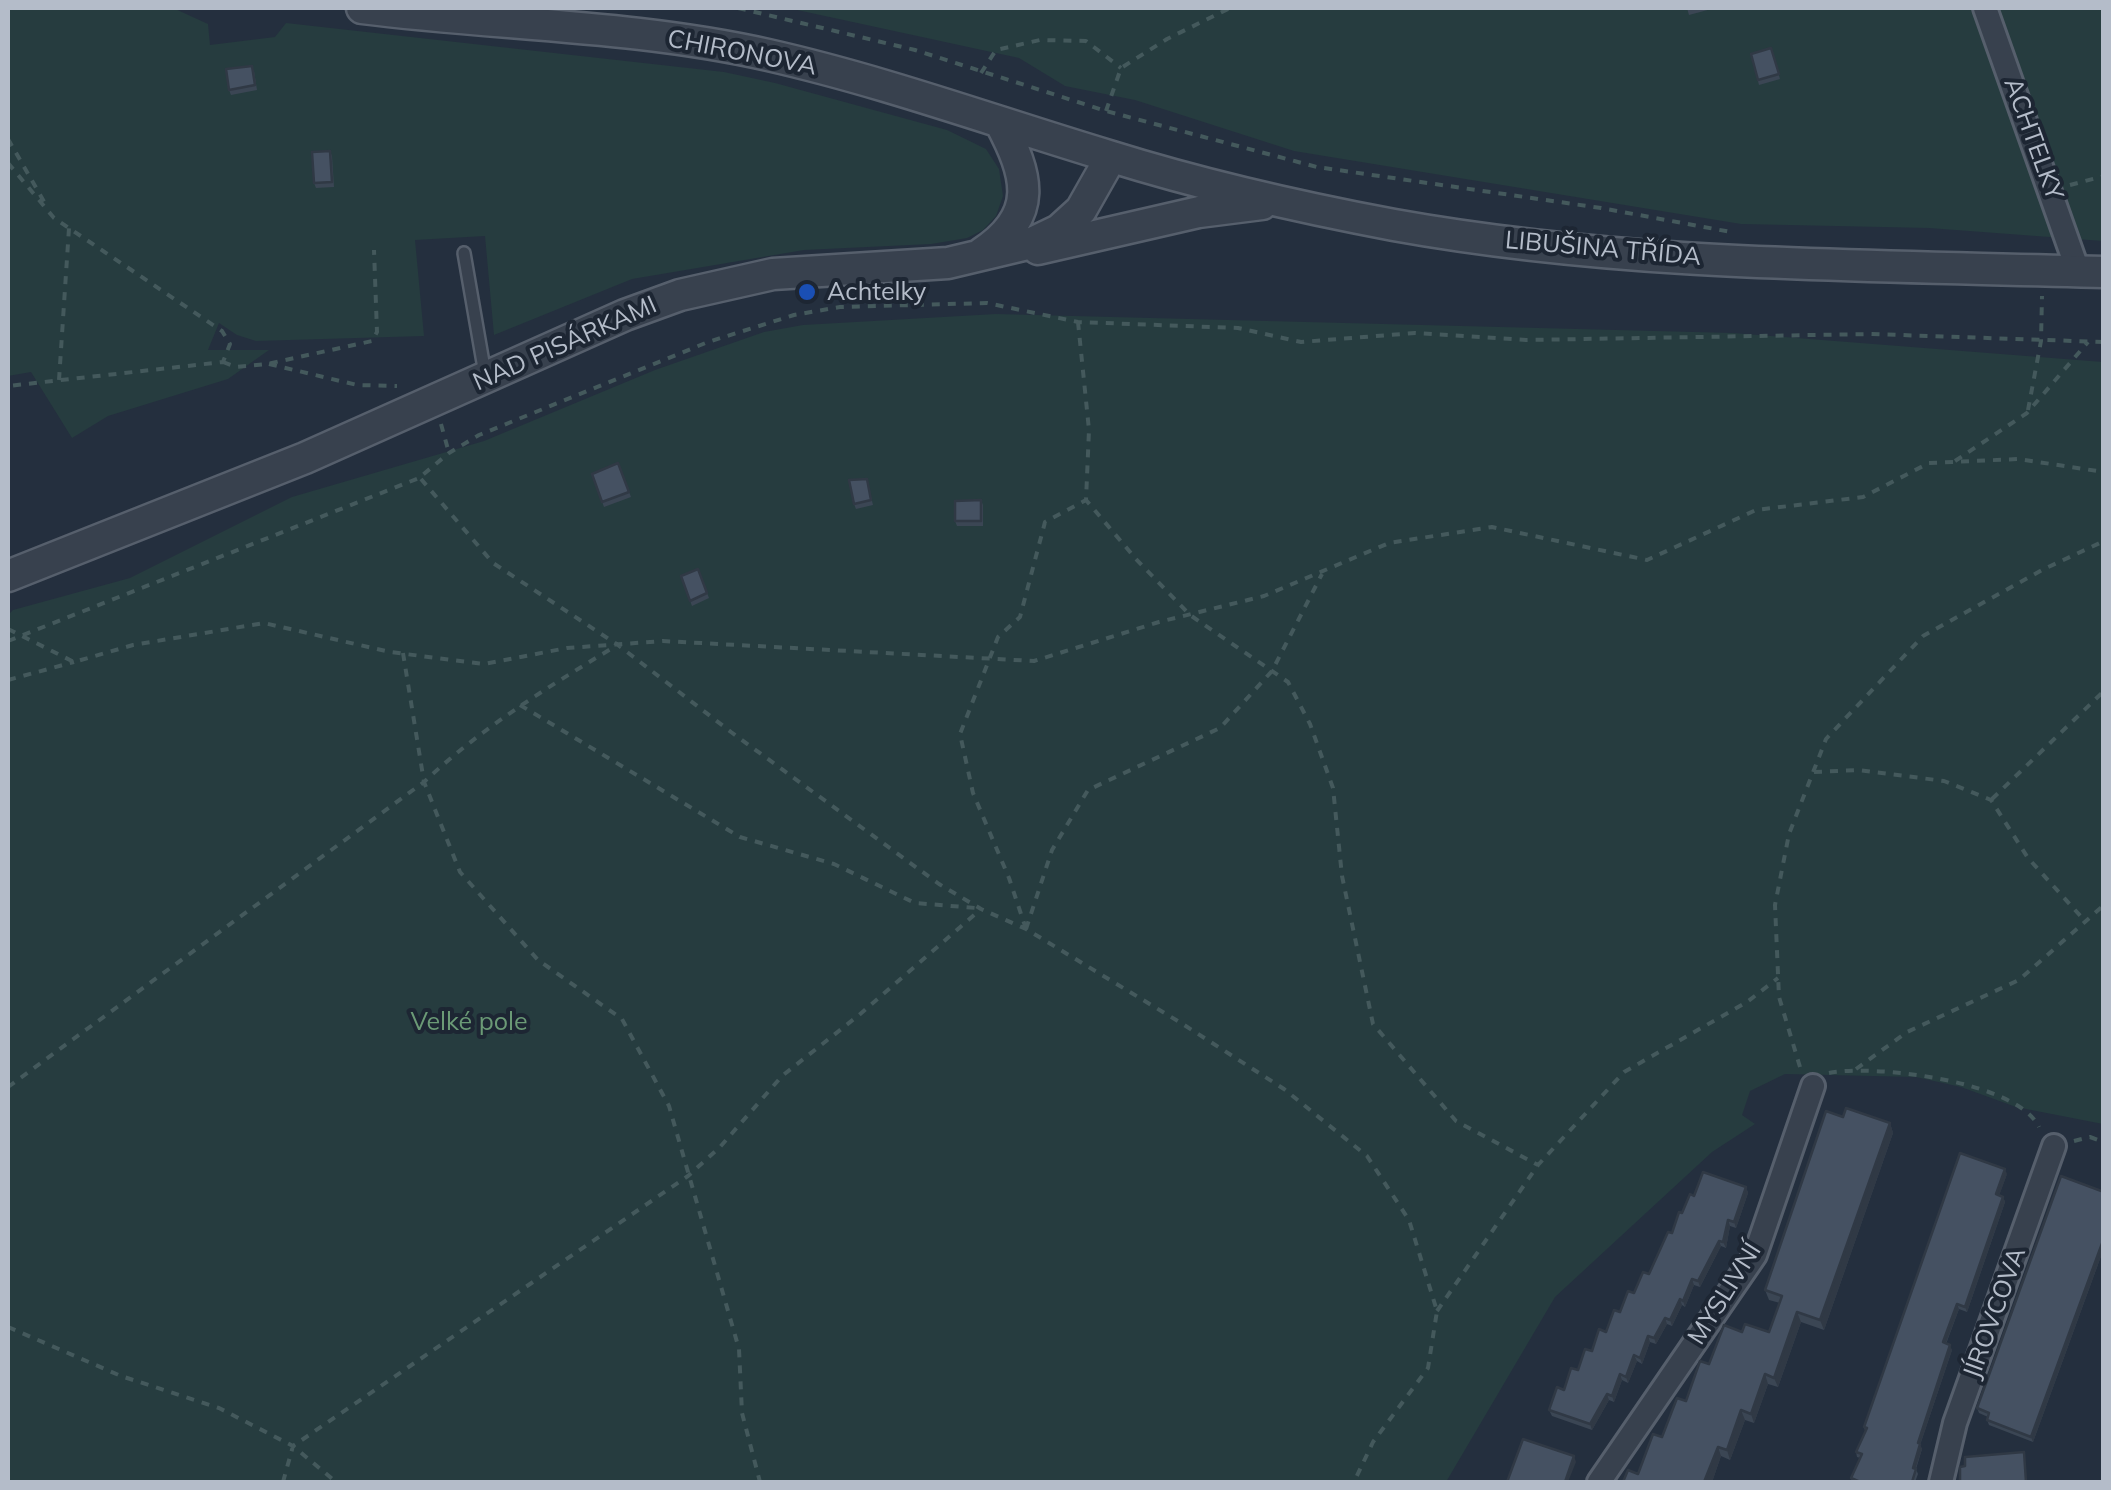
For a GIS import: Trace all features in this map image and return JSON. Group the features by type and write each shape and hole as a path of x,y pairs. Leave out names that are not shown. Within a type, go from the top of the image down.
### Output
{"street":[{"name":"CHIRONOVA","path":"362,8 624,32 734,48 835,72 1111,157"},
{"name":"ACHTELKY","path":"1985,8 2051,190 2091,272"},
{"path":"971,260 1008,230 1023,203 1022,171 1000,122"},
{"name":"LIBUŠINA TŘÍDA","path":"1111,157 1290,203 1436,232 1612,252 2091,272"},
{"name":"NAD PISÁRKAMI","path":"8,576 134,528 430,404 625,315 710,286 808,270 971,260 1032,243 1059,230 1081,210 1111,157"},
{"path":"971,260 1090,240 1218,208 1290,203"},
{"name":"MYSLIVNÍ","path":"1599,1482 1756,1255 1820,1080"},
{"name":"JÍROVCOVA","path":"1941,1482 1955,1423 2054,1146"}],"lane":[{"path":"464,253 486,378"}],"path":[{"path":"738,8 914,50 1106,111 1317,167 1601,208 1730,232"},
{"path":"1106,111 1122,68 1167,39 1230,8"},
{"path":"981,73 996,50 1040,40 1086,41 1122,68"},
{"path":"8,139 54,218"},
{"path":"8,163 54,218 222,331 230,344 224,362"},
{"path":"2051,190 2104,176"},
{"path":"59,380 68,228"},
{"path":"8,386 224,362 236,368 372,341 377,332 374,250"},
{"path":"2027,413 2041,341 2043,271"},
{"path":"8,641 420,478 478,435 708,342 822,309 987,302 1078,322 1238,328 1302,342 1415,333 1526,340 1871,334 2104,342"},
{"path":"1078,322 1088,430 1086,500 1190,615 1288,682 1310,724 1332,788 1342,876 1372,1024 1456,1121 1538,1165"},
{"path":"1952,464 2027,413 2088,342"},
{"path":"267,364 357,385 397,386"},
{"path":"430,404 444,428 450,453"},
{"path":"8,680 133,645 264,623 403,654 484,664 567,648 663,641 1034,662 1264,596 1389,543 1492,527 1647,560 1756,510 1863,498 1930,463 2018,459 2104,472"},
{"path":"420,478 493,563 618,645 939,884 1026,929 1284,1089 1367,1156 1409,1220 1437,1311"},
{"path":"1026,929 973,793 960,734 998,637 1020,616 1046,522 1086,500"},
{"path":"2054,1146 2042,1134 2036,1120 2010,1102 1969,1086 1899,1070 1856,1069 1820,1080 1798,1064 1780,996 1775,905 1789,834 1826,739 1923,636 2042,570 2104,541"},
{"path":"1026,929 1052,850 1088,790 1220,728 1272,671 1324,571"},
{"path":"8,629 74,662"},
{"path":"8,1086 424,782 520,705 618,645"},
{"path":"403,654 424,782 460,872 538,960 622,1019 669,1106 739,1348 742,1413 760,1482"},
{"path":"1991,800 2104,691"},
{"path":"520,705 740,837 834,864 915,903 981,908"},
{"path":"1813,772 1858,770 1944,781 1991,800 2028,858 2085,921"},
{"path":"1856,1069 1907,1032 2019,980 2104,905"},
{"path":"283,1482 292,1446 688,1176 720,1147 782,1076 859,1015 981,908"},
{"path":"1354,1482 1373,1442 1428,1368 1437,1311 1538,1165 1624,1072 1747,1002 1778,978"},
{"path":"2090,1137 2104,1142"},
{"path":"8,1327 121,1376 219,1408 292,1446 336,1482"}],"green space":[{"path":"8,8 173,8 208,24 210,45 275,37 286,23 724,72 947,130 986,149 999,169 1003,196 996,216 983,230 967,238 931,244 804,250 632,279 494,335 485,236 415,240 424,336 256,341 219,323 208,350 269,350 228,379 108,416 72,438 31,372 8,376"},
{"path":"788,8 2103,8 2103,241 1929,228 1741,224 1294,151 1135,100 1065,86 1019,58"},
{"name":"Velké pole","path":"996,314 1733,333 2103,362 2103,1124 2016,1107 1961,1087 1916,1077 1785,1074 1750,1091 1742,1115 1755,1124 1712,1152 1555,1297 1446,1482 8,1482 8,615 13,610 130,578 292,497 484,441 655,370 764,332 803,325"}],"building":[{"path":"1771,48 1779,74 1758,80 1751,54"},
{"path":"252,66 255,85 229,90 226,69"},
{"path":"330,151 332,182 314,183 312,152"},
{"path":"618,463 629,492 602,502 592,474"},
{"path":"867,479 871,500 854,504 849,480"},
{"path":"981,500 981,521 955,521 955,501"},
{"path":"698,569 707,593 690,601 681,576"},
{"path":"1846,1108 1890,1123 1820,1320 1797,1312 1774,1378 1765,1374 1751,1414 1741,1410 1727,1450 1718,1447 1704,1482 1623,1482 1628,1470 1638,1474 1653,1434 1662,1437 1677,1398 1686,1401 1700,1361 1709,1364 1724,1325 1742,1332 1745,1324 1769,1332 1782,1296 1765,1290 1826,1111 1843,1117"},
{"path":"1960,1153 2005,1169 1996,1194 2003,1197 1965,1307 1957,1304 1943,1342 1950,1345 1918,1443 1912,1482 1857,1482 1851,1478 1862,1454 1856,1452"},
{"path":"1703,1172 1746,1187 1734,1222 1728,1220 1723,1242 1719,1241 1698,1281 1692,1279 1683,1301 1680,1299 1670,1320 1665,1318 1654,1338 1648,1336 1640,1358 1634,1355 1626,1377 1620,1374 1612,1396 1607,1394 1590,1424 1549,1410 1557,1387 1564,1390 1571,1368 1578,1370 1585,1349 1592,1351 1599,1329 1606,1332 1614,1310 1620,1312 1628,1291 1634,1293 1643,1272 1649,1274 1679,1212 1682,1213 1690,1194 1694,1196"},
{"path":"2061,1176 2104,1192 2104,1238 2031,1437 1987,1420 1989,1413 1977,1408"},
{"path":"1523,1439 1574,1456 1565,1482 1507,1482"},
{"path":"2024,1452 2026,1482 1960,1482 1965,1457"}],"place":[{"name":"Achtelky","path":"807,292"}]}
